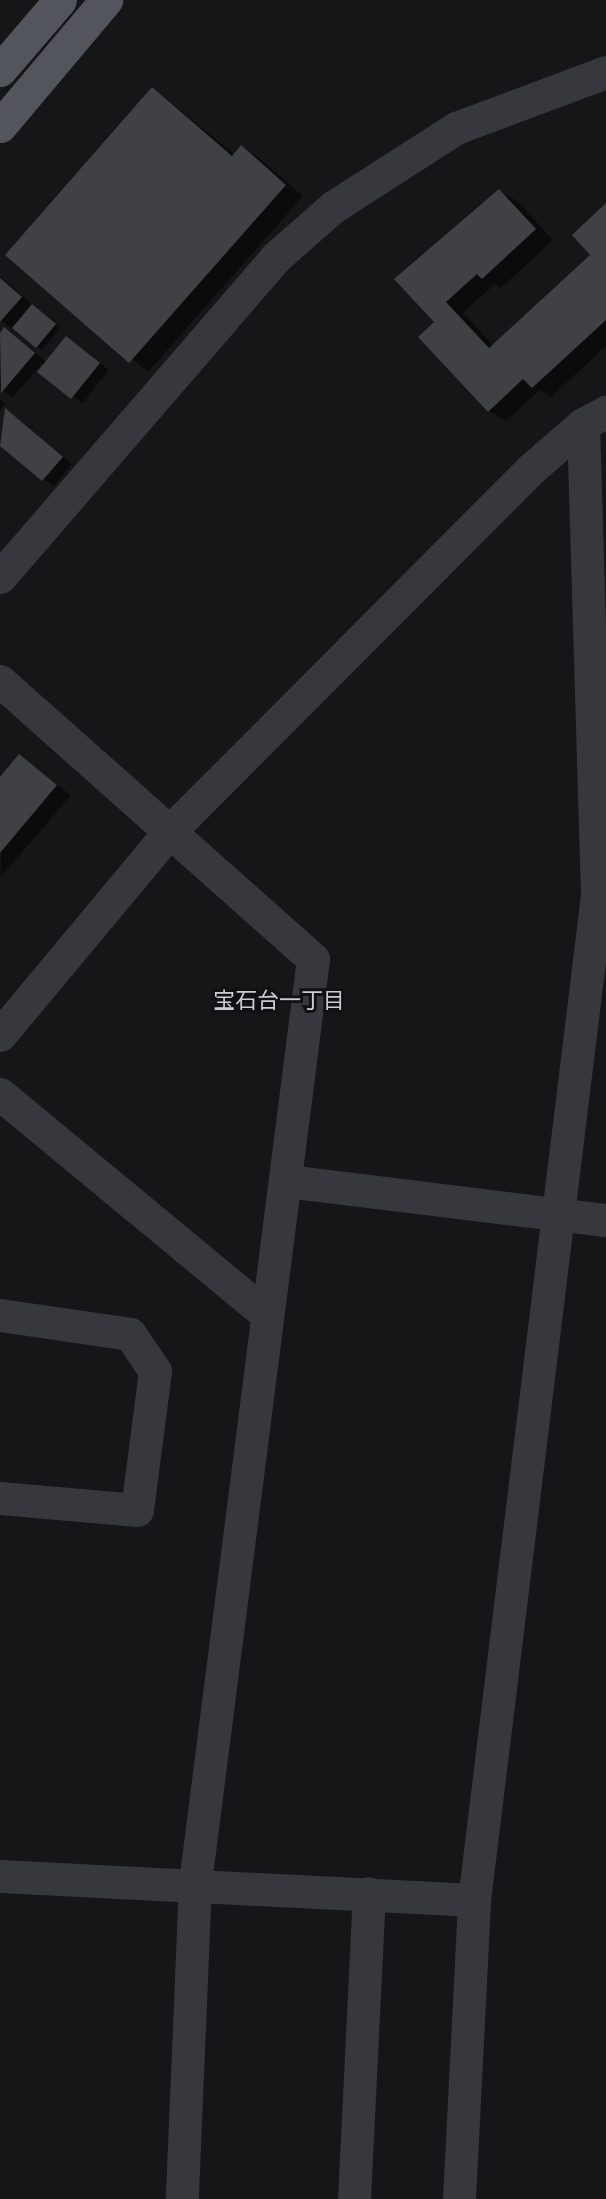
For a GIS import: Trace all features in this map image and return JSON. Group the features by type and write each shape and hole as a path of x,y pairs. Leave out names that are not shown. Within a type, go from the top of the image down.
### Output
{"main road":[{"path":"0,70 60,0"},
{"path":"0,126 106,0"}],"street":[{"path":"0,577 274,258 333,207 456,128 606,72"},
{"path":"0,1035 170,831 531,469 594,418"},
{"path":"459,2199 474,1900 560,1213 597,895 594,418"},
{"path":"0,681 313,959 287,1181 266,1314 195,1883 182,2199"},
{"path":"0,1094 266,1314"},
{"path":"287,1181 606,1220"},
{"path":"0,1316 130,1334 155,1371 137,1510 0,1498"},
{"path":"0,1876 195,1883 474,1900"},
{"path":"354,2199 369,1893"}],"building":[{"path":"152,87 232,156 241,145 286,185 129,363 5,255"},
{"path":"499,189 536,229 482,279 477,274 446,302 489,348 590,255 572,235 606,203 606,320 532,388 523,379 488,412 418,337 434,322 394,279"},
{"path":"0,278 22,297 0,322"},
{"path":"32,304 56,324 36,348 12,328"},
{"path":"4,327 35,353 1,393 0,333"},
{"path":"66,336 100,363 71,399 37,372"},
{"path":"5,408 63,457 42,481 0,446"},
{"path":"19,754 57,785 0,853 0,777"}],"district":[{"name":"宝石台一丁目","path":"279,1001"}]}
